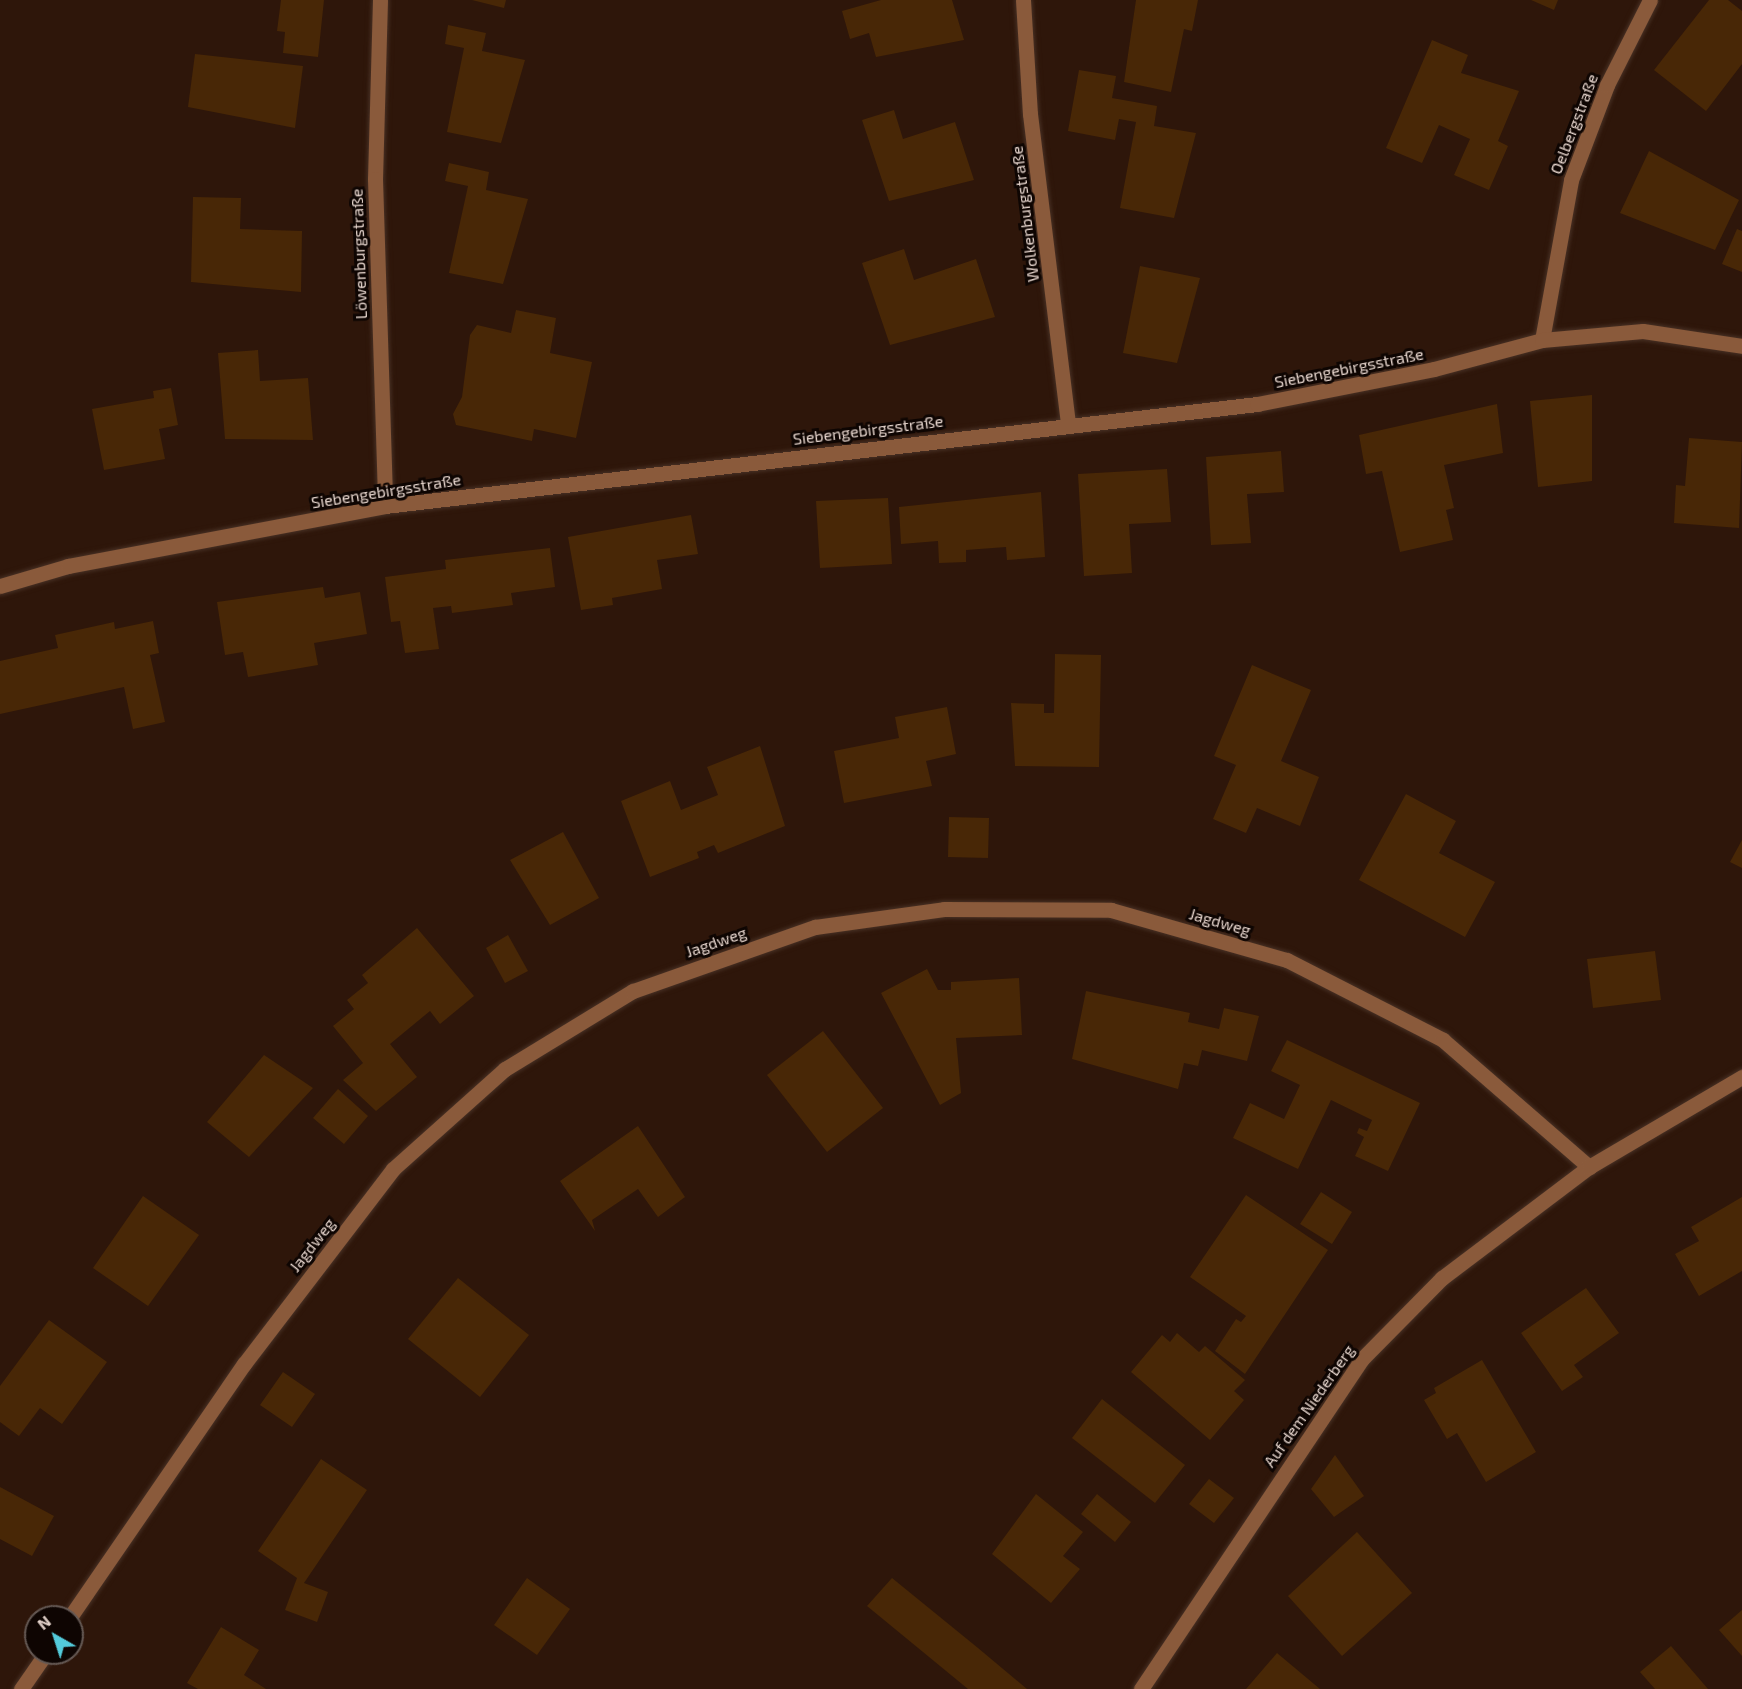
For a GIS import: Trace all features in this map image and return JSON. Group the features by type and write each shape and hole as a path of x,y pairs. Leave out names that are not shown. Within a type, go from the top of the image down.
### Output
{"street":[{"name":"Löwenburgstraße","path":"380,0 375,179 385,506"},
{"name":"Wolkenburgstraße","path":"1023,0 1030,114 1068,422"},
{"name":"Oelbergstraße","path":"1542,340 1571,180 1607,85 1650,0"},
{"name":"Siebengebirgsstraße","path":"0,586 68,566 385,506 1068,422 1257,404 1434,369 1542,340 1643,331 1742,346"},
{"name":"Jagdweg","path":"78,1605 243,1364 393,1169 505,1069 633,991 815,927 944,909 1111,910 1287,960 1443,1040 1588,1167"},
{"name":"Auf dem Niederberg","path":"1141,1689 1362,1359 1442,1278 1588,1167 1742,1077"},
{"path":"21,1689 38,1665"}],"building":[{"path":"281,0 324,0 318,57 283,53 285,32 277,31"},
{"path":"472,0 506,0 504,8"},
{"path":"881,0 952,0 964,40 876,57 869,33 850,39 842,11"},
{"path":"1136,0 1198,0 1192,31 1184,29 1171,92 1124,82"},
{"path":"1531,0 1558,0 1554,10"},
{"path":"1709,0 1728,0 1742,11 1742,64 1706,111 1654,70"},
{"path":"448,25 486,33 482,51 525,60 501,143 447,132 464,48 445,44"},
{"path":"1432,40 1468,55 1461,73 1519,91 1498,141 1508,146 1489,190 1454,175 1470,139 1439,125 1422,163 1386,148"},
{"path":"195,54 303,66 295,128 188,107"},
{"path":"1079,70 1116,76 1112,98 1157,106 1154,126 1196,133 1174,218 1120,208 1136,122 1119,119 1115,140 1068,131"},
{"path":"894,110 903,139 955,122 974,180 889,201 862,120"},
{"path":"1649,151 1739,200 1715,250 1620,213"},
{"path":"449,163 489,172 486,190 528,199 503,284 449,273 468,186 445,181"},
{"path":"193,197 241,198 240,229 302,231 301,292 191,282"},
{"path":"1737,229 1742,231 1742,272 1722,264"},
{"path":"904,249 914,280 976,259 995,317 890,345 862,263"},
{"path":"1140,266 1200,278 1177,363 1123,353"},
{"path":"516,310 556,318 550,353 592,362 576,438 534,429 532,441 456,425 453,414 462,397 470,335 477,325 511,333"},
{"path":"258,350 260,381 308,378 313,440 225,439 218,353"},
{"path":"171,388 178,425 159,429 165,459 104,470 92,409 154,398 153,391"},
{"path":"1592,395 1592,481 1538,487 1530,401"},
{"path":"1497,404 1503,453 1444,465 1454,508 1446,510 1453,540 1400,552 1382,471 1366,474 1359,435"},
{"path":"1689,438 1742,442 1739,528 1674,523 1676,485 1685,486"},
{"path":"1281,451 1284,492 1247,494 1251,543 1211,545 1206,457"},
{"path":"1167,469 1171,522 1129,524 1132,573 1084,576 1078,474"},
{"path":"1041,492 1045,557 1007,560 1006,547 966,550 966,562 939,563 938,541 901,544 899,507"},
{"path":"888,498 892,564 820,568 816,501"},
{"path":"691,515 698,554 657,560 662,589 612,598 613,605 581,610 568,537"},
{"path":"550,548 555,587 511,593 513,605 452,613 451,606 433,608 439,649 405,653 400,621 391,622 385,577 446,569 445,560"},
{"path":"323,587 325,598 360,592 367,634 314,643 318,665 248,677 243,652 225,655 217,602"},
{"path":"153,621 159,653 150,655 165,722 133,729 124,687 0,714 0,661 58,648 55,635 114,622 115,629"},
{"path":"1055,654 1101,655 1099,767 1015,766 1011,703 1044,704 1044,713 1054,713"},
{"path":"1252,665 1311,690 1281,761 1319,777 1300,826 1257,808 1246,833 1213,819 1236,765 1214,756"},
{"path":"947,707 956,754 926,761 932,786 844,803 834,751 899,738 895,717"},
{"path":"760,746 785,826 718,853 714,845 697,852 699,858 650,877 621,801 670,781 681,810 718,795 707,767"},
{"path":"1406,794 1456,821 1439,853 1495,882 1465,937 1359,880"},
{"path":"949,817 989,818 988,858 948,857"},
{"path":"563,832 599,898 550,925 510,860"},
{"path":"1742,840 1742,868 1730,862"},
{"path":"417,928 474,996 440,1024 430,1011 390,1044 417,1077 376,1111 343,1080 363,1063 333,1026 354,1009 347,1000 368,983 362,975"},
{"path":"508,935 528,971 505,983 486,948"},
{"path":"1655,951 1661,1000 1593,1008 1587,959"},
{"path":"927,969 938,990 951,990 951,982 1019,978 1022,1035 956,1038 961,1093 940,1105 881,993"},
{"path":"1086,991 1190,1013 1188,1022 1219,1029 1224,1008 1259,1016 1247,1061 1202,1050 1198,1066 1184,1063 1178,1089 1072,1059"},
{"path":"823,1031 883,1108 827,1152 767,1075"},
{"path":"1287,1040 1420,1103 1388,1171 1355,1156 1364,1137 1357,1133 1359,1128 1367,1131 1372,1120 1331,1100 1298,1169 1233,1138 1250,1103 1284,1119 1300,1085 1271,1071"},
{"path":"264,1055 313,1088 249,1157 207,1122"},
{"path":"338,1089 368,1116 344,1144 313,1118"},
{"path":"638,1126 685,1197 658,1217 638,1189 592,1220 595,1231 560,1181"},
{"path":"1321,1192 1352,1212 1332,1244 1300,1224"},
{"path":"1246,1195 1328,1250 1245,1374 1215,1351 1236,1319 1241,1322 1246,1316 1190,1277"},
{"path":"143,1196 199,1235 148,1306 93,1268"},
{"path":"1742,1197 1742,1271 1699,1296 1675,1254 1699,1241 1691,1227"},
{"path":"458,1278 529,1335 480,1397 408,1339"},
{"path":"1586,1288 1619,1333 1574,1365 1583,1377 1562,1391 1521,1333"},
{"path":"49,1320 107,1362 62,1424 40,1408 19,1436 0,1422 0,1386"},
{"path":"1177,1333 1199,1352 1205,1346 1245,1380 1234,1391 1244,1400 1210,1440 1131,1372 1162,1335 1170,1342"},
{"path":"1482,1360 1536,1452 1486,1482 1457,1433 1447,1439 1424,1400 1436,1393 1434,1388"},
{"path":"283,1372 315,1394 292,1427 260,1405"},
{"path":"1102,1399 1185,1465 1155,1503 1072,1438"},
{"path":"1335,1455 1364,1496 1334,1517 1311,1489"},
{"path":"321,1459 367,1490 304,1583 328,1592 317,1622 285,1610 297,1578 258,1551"},
{"path":"1209,1479 1234,1498 1214,1523 1189,1504"},
{"path":"0,1487 54,1516 32,1556 0,1539"},
{"path":"1036,1494 1083,1532 1063,1556 1080,1569 1051,1603 992,1554"},
{"path":"1097,1494 1131,1522 1115,1542 1081,1514"},
{"path":"1357,1532 1412,1593 1342,1656 1288,1596"},
{"path":"527,1578 570,1609 537,1655 494,1625"},
{"path":"892,1578 1027,1689 968,1689 867,1606"},
{"path":"1742,1610 1742,1656 1719,1630"},
{"path":"221,1627 259,1650 244,1675 266,1689 198,1689 187,1683"},
{"path":"1671,1646 1708,1689 1655,1689 1640,1672"},
{"path":"1277,1653 1320,1689 1246,1689"}]}
